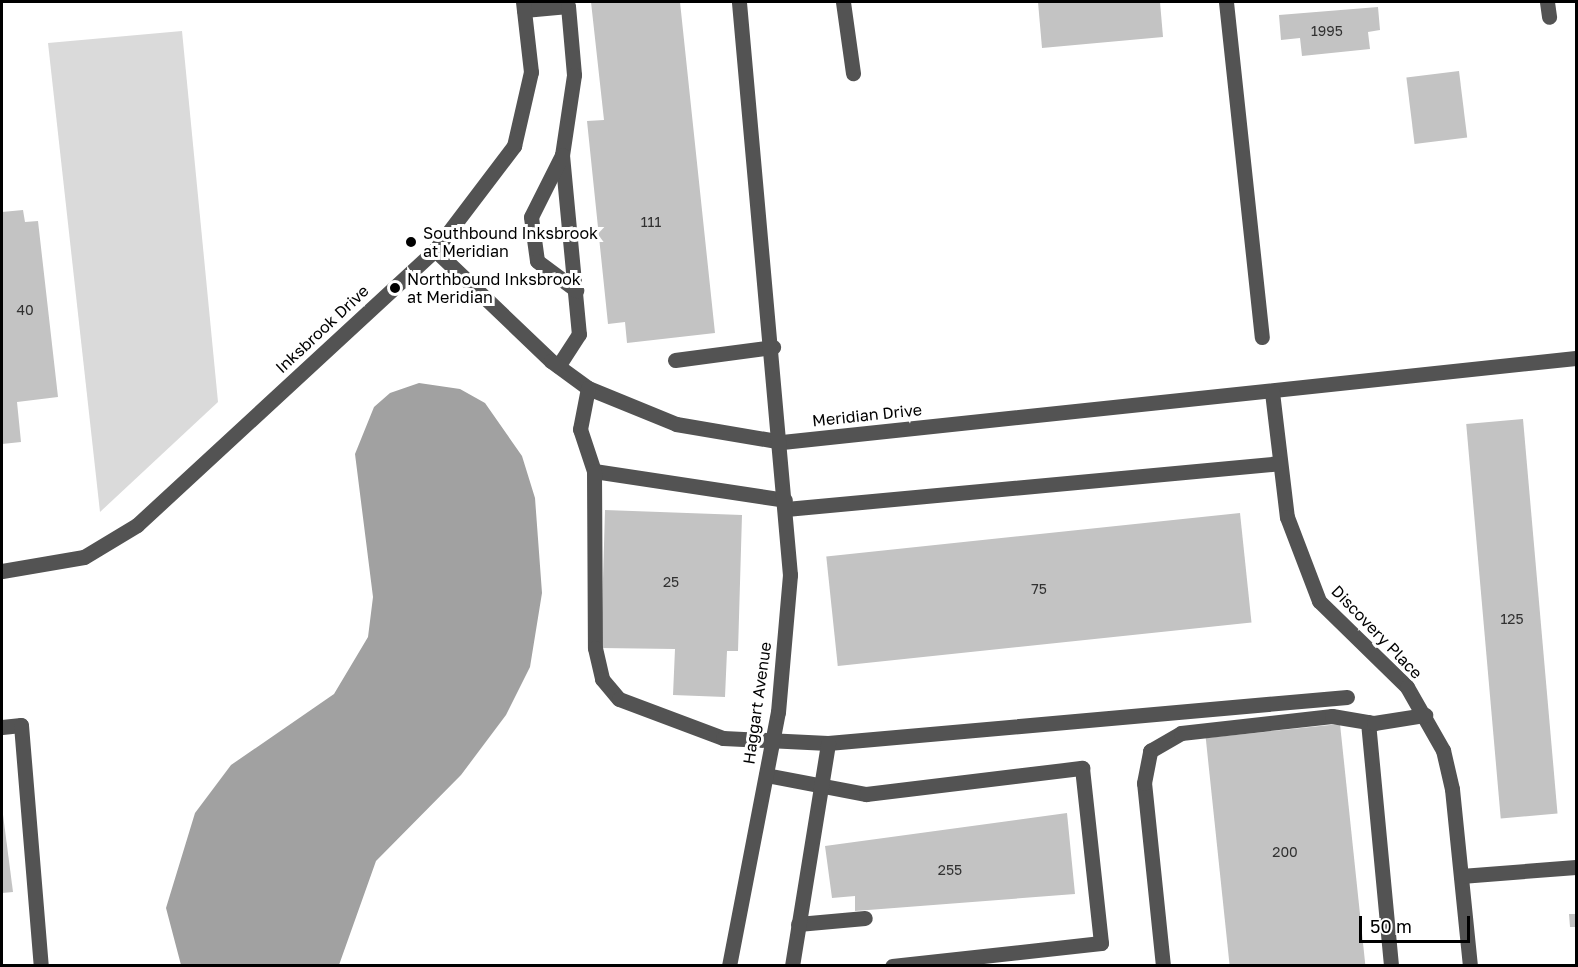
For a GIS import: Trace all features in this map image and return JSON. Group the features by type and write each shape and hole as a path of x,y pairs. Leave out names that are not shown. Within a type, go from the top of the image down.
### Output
{"street":[{"name":"Haggart Avenue","path":"729,966 772,742 790,575 782,442 739,2"},
{"path":"843,2 853,73"},
{"path":"1226,2 1262,337"},
{"path":"524,6 571,4 574,75 562,155 579,333 558,366"},
{"name":"Inksbrook Drive","path":"2,571 84,557 137,525 435,250 514,146 531,72 524,6"},
{"path":"562,155 531,217 537,261 576,290"},
{"name":"Meridian Drive","path":"435,250 558,366 588,388 676,424 782,442 1272,392 1362,380 1576,358"},
{"path":"675,360 773,347"},
{"path":"588,388 580,429 594,471 595,648 602,679 619,699 723,738 828,743 1347,697"},
{"name":"Discovery Place","path":"1272,392 1279,463 1295,551 1319,601 1407,687 1443,750 1452,789 1470,966"},
{"path":"594,471 785,504 1279,463"},
{"path":"1162,966 1144,783 1150,751 1181,733 1332,716 1368,722 1425,715"},
{"path":"1368,722 1391,966"},
{"path":"2,727 21,725 41,966"},
{"path":"792,966 823,787 828,743"},
{"path":"766,775 866,794 1083,768 1101,943 892,966"},
{"path":"1461,876 1576,867"},
{"path":"798,924 865,918"}],"shaded area":[{"path":"182,31 218,402 100,512 48,43"},
{"path":"419,383 460,389 485,403 522,456 535,498 542,593 530,667 506,715 461,775 376,861 339,965 181,965 166,908 195,813 231,765 334,694 368,637 373,597 355,454 374,407 390,393"}],"building":[{"path":"591,2 680,2 715,333 627,343 625,322 608,324 587,121 604,120"},
{"path":"1038,2 1160,2 1163,37 1042,48"},
{"path":"1378,7 1380,30 1368,32 1370,49 1302,56 1300,38 1281,40 1279,15"},
{"path":"1459,71 1467,138 1415,144 1406,77"},
{"path":"23,210 25,222 38,221 58,397 17,402 21,442 2,444 2,212"},
{"path":"1523,419 1558,813 1501,818 1466,424"},
{"path":"605,510 742,515 738,651 727,651 725,697 673,695 675,649 601,648"},
{"path":"1240,513 1251,622 838,666 826,556"},
{"path":"1340,724 1365,966 1230,966 1206,738"},
{"path":"2,807 13,892 2,893"},
{"path":"1067,813 1075,894 855,911 855,896 832,898 825,846"},
{"path":"1569,914 1576,914 1576,927 1570,927"}],"place":[{"name":"Southbound Inksbrook at Meridian","path":"411,242"},
{"name":"Northbound Inksbrook at Meridian","path":"395,288"}]}
